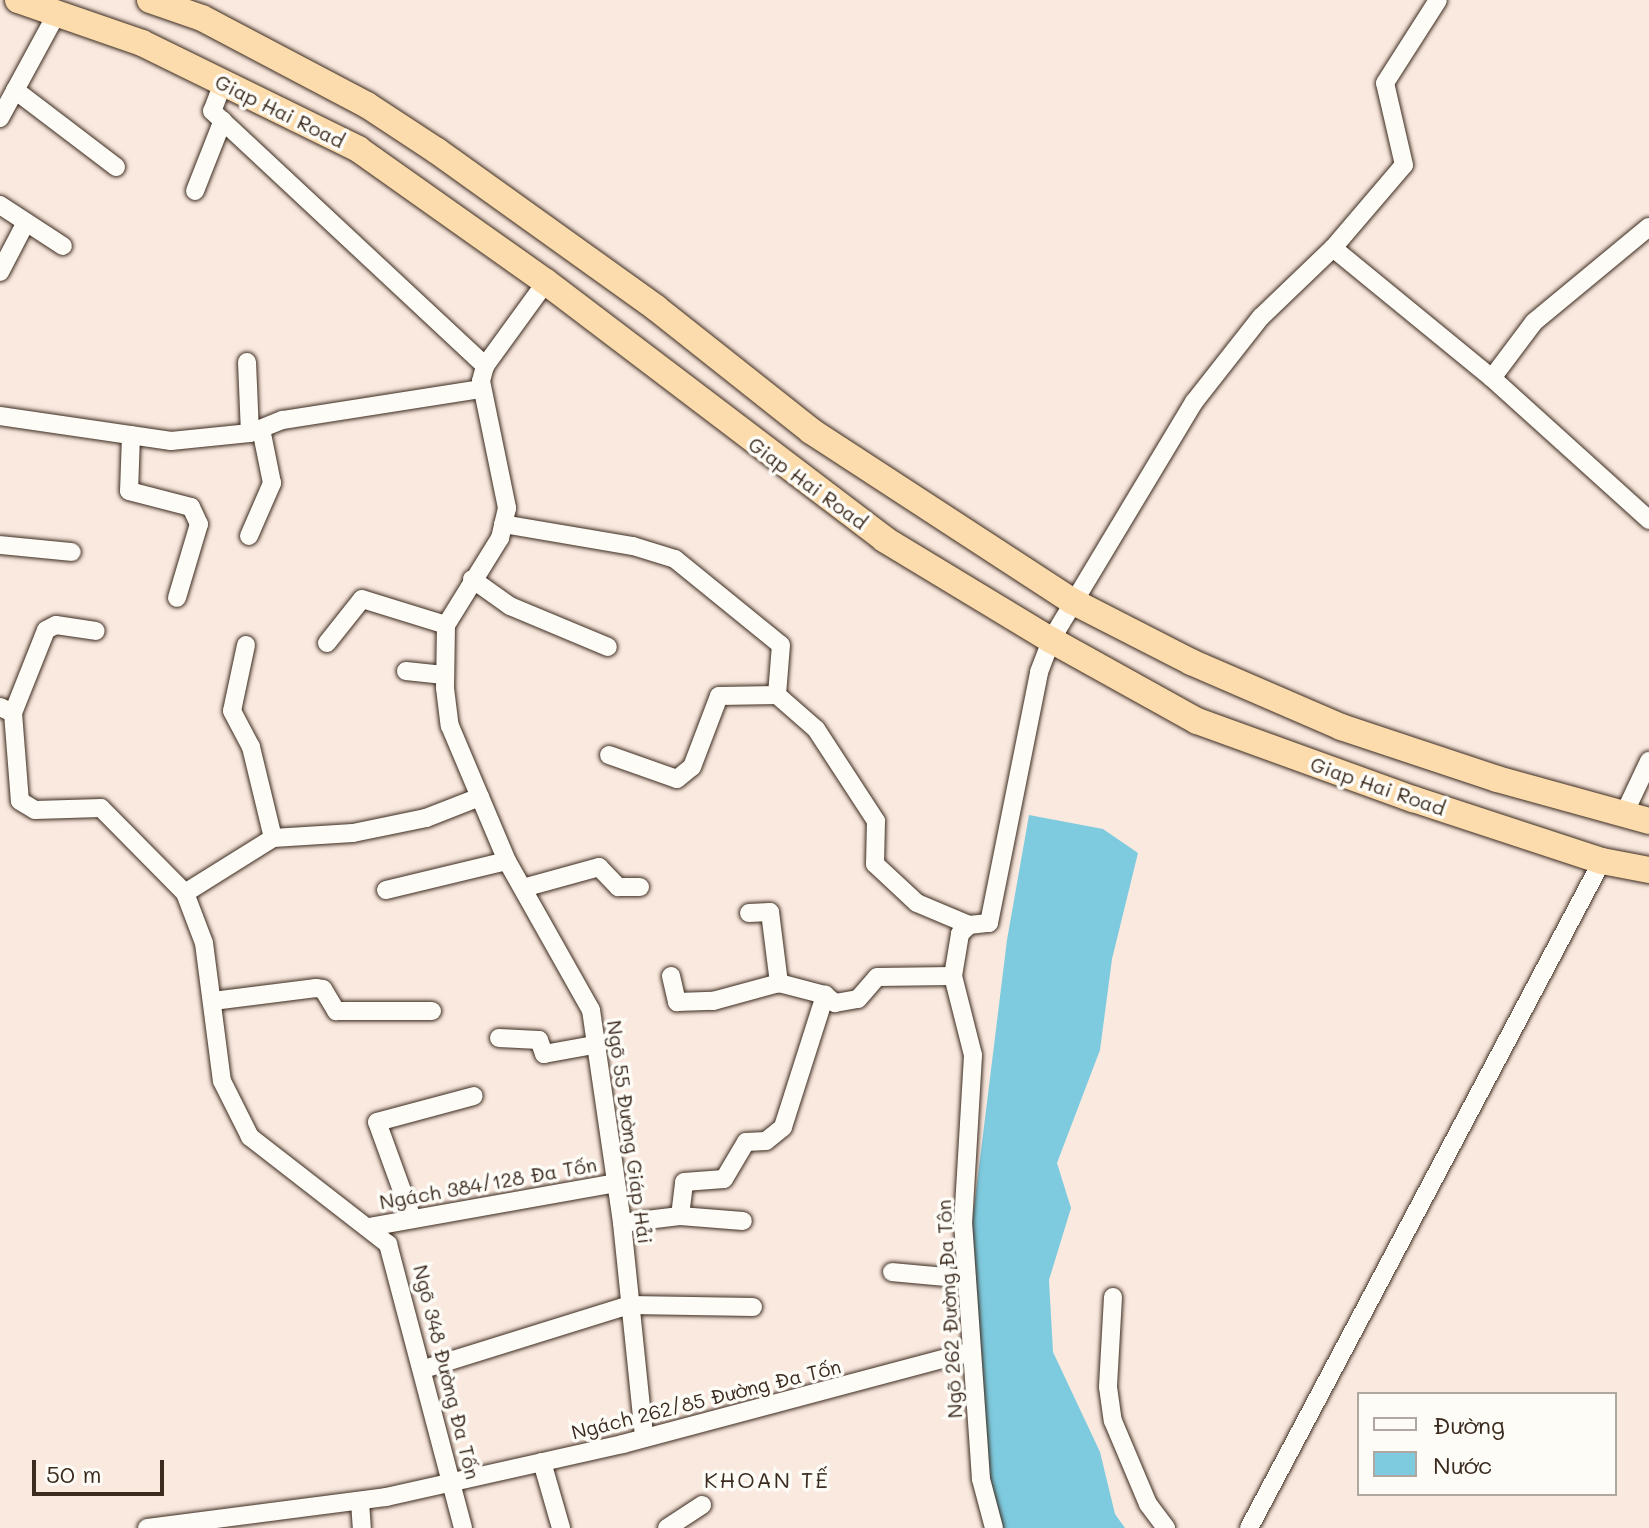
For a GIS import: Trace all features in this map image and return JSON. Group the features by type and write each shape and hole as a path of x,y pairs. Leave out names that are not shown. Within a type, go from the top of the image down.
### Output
{"highway":[{"name":"Giap Hai Road","path":"18,0 60,6 358,149 546,282 884,539 1051,640 1197,721 1602,861 1649,870"},
{"path":"150,0 202,18 367,105 467,172 656,308 811,431 1072,601 1191,662 1341,727 1497,779 1636,817"},
{"path":"445,210 467,172"},
{"path":"629,345 656,308"},
{"path":"1484,822 1497,779"}],"street":[{"path":"1051,640 1194,402 1261,317 1333,248 1404,165 1385,83 1438,0"},
{"path":"0,118 60,6"},
{"path":"223,83 211,107 223,120 485,366"},
{"path":"15,90 116,167"},
{"path":"195,191 223,120"},
{"path":"0,205 63,246"},
{"path":"0,272 26,222"},
{"path":"1492,378 1534,322 1649,227"},
{"path":"1333,248 1492,378 1649,520"},
{"name":"Ngõ 55 Đường Giáp Hải","path":"546,282 485,366 481,389 502,472 507,508 500,538 446,625 444,675 450,726 507,861 591,1010 599,1044 622,1223 644,1437"},
{"path":"247,362 255,431 272,483 249,536"},
{"path":"0,416 171,441 255,431 283,420 481,389"},
{"path":"131,435 129,491 191,507 199,524 177,598"},
{"path":"503,524 633,546 675,559 781,645 777,695"},
{"path":"0,545 72,552"},
{"path":"472,579 510,606 608,647"},
{"path":"327,643 362,599 446,625"},
{"path":"6,710 46,630 56,625 96,631"},
{"name":"Ngõ 262 Đường Đa Tôn","path":"994,1528 981,1479 969,1352 963,1224 973,1055 953,976 960,934 969,925 989,923 1039,672 1051,640"},
{"path":"246,645 232,711 251,747 273,838"},
{"path":"406,671 444,675"},
{"path":"609,755 677,779 692,767 719,696 777,695 816,729 876,821 875,864 917,903 969,925"},
{"name":"Ngõ 348 Đường Đa Tốn","path":"6,710 20,801 35,810 101,808 185,893 204,943 222,1081 250,1137 369,1227 393,1255 463,1528"},
{"path":"1636,817 1649,761"},
{"path":"185,893 273,838 353,833 426,818 480,797"},
{"path":"386,890 507,861"},
{"path":"1249,1528 1602,861"},
{"path":"523,888 599,867 618,887 640,887"},
{"path":"749,913 770,912 779,983"},
{"path":"671,976 677,1002 713,1001 779,983 825,995 835,1003 858,999 877,977 890,974 953,976"},
{"path":"213,1001 316,988 323,989 336,1011 432,1011"},
{"path":"680,1216 684,1182 724,1179 746,1142 766,1141 783,1127 825,995"},
{"path":"499,1038 539,1040 544,1054 599,1044"},
{"path":"412,1218 377,1122 474,1096"},
{"name":"Ngách 384/128 Đa Tốn","path":"369,1227 615,1183"},
{"path":"622,1223 680,1216 743,1221"},
{"path":"892,1272 967,1279"},
{"path":"1113,1297 1108,1387 1113,1421 1148,1504 1166,1528"},
{"path":"424,1369 630,1305 753,1307"},
{"name":"Ngách 262/85 Đường Đa Tốn","path":"147,1528 360,1502 644,1437 969,1352"},
{"path":"542,1462 561,1528"},
{"path":"360,1502 362,1528"},
{"path":"667,1528 702,1505"}],"water":[{"path":"1029,815 1103,829 1138,853 1112,959 1100,1050 1057,1163 1071,1208 1049,1280 1053,1352 1100,1452 1115,1514 1125,1528 1001,1528 987,1486 972,1224 1007,940"}],"district":[{"name":"KHOAN TẾ","path":"767,1480"}]}
